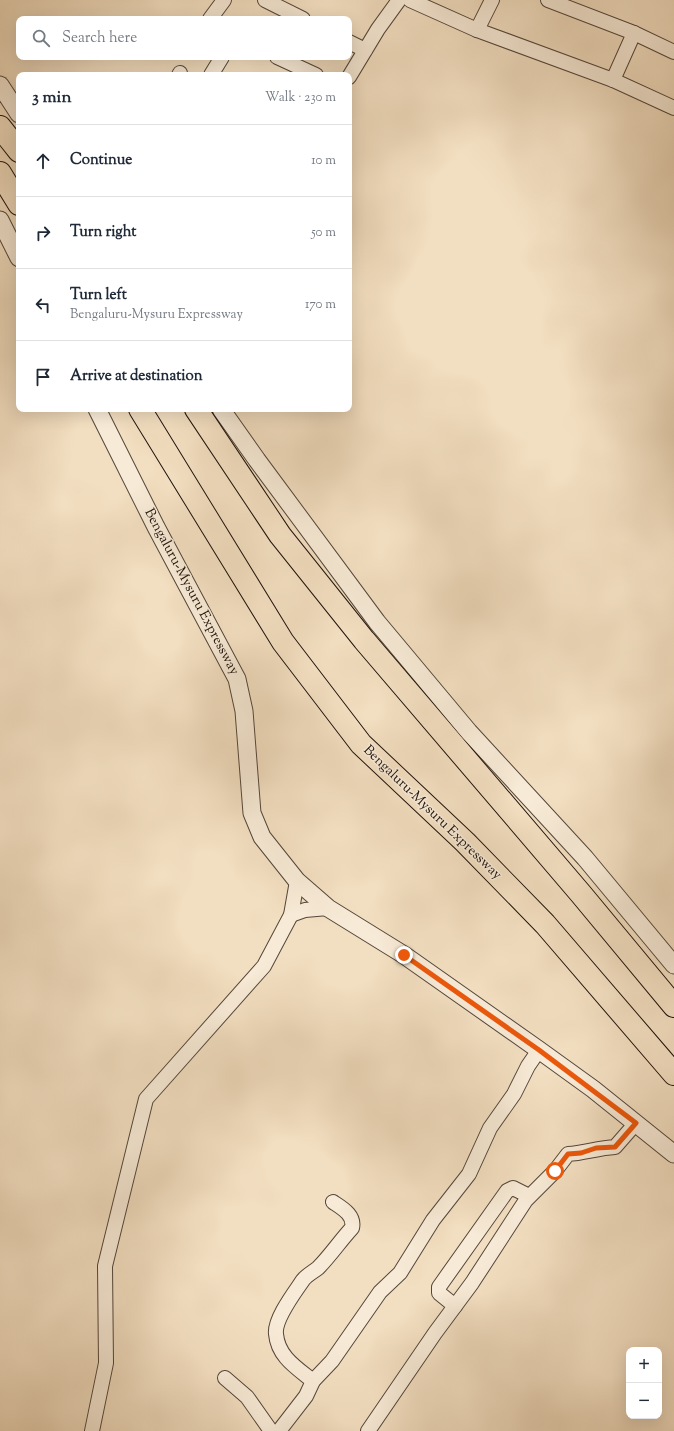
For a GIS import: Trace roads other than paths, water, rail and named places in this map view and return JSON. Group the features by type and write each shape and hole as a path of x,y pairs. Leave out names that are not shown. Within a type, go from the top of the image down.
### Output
{"highway":[{"path":"0,127 16,148"},
{"path":"0,173 16,199"},
{"name":"Bengaluru-Mysuru Expressway","path":"142,412 283,642 361,744 465,842 545,924 674,1074"},
{"path":"198,412 280,535 364,640 581,894 674,1006"}],"street":[{"path":"212,16 224,0"},
{"path":"265,0 297,16"},
{"path":"410,0 477,30 613,80 674,108"},
{"path":"477,30 492,0"},
{"path":"548,0 634,33 674,52"},
{"path":"351,72 393,1"},
{"path":"613,80 634,33"},
{"path":"352,44 365,50"},
{"path":"214,72 220,60"},
{"path":"284,60 310,72"},
{"path":"0,85 16,109"},
{"path":"0,220 16,252"},
{"name":"Bengaluru-Mysuru Expressway","path":"98,412 156,527 237,679 244,711 252,813 262,837 297,881 328,908 404,955 539,1050 636,1123 674,1154"},
{"path":"223,412 373,617 469,732 585,858 674,965"},
{"path":"92,1431 106,1363 105,1266 146,1100 264,966 291,915 297,881"},
{"path":"291,915 305,910 328,908"},
{"path":"279,1431 306,1396 313,1381 332,1361 380,1292 400,1273 433,1220 469,1174 490,1128 514,1094 528,1066 539,1050"},
{"path":"368,1431 529,1196 555,1171 568,1154 581,1153 596,1148 615,1147 636,1123"},
{"path":"455,1306 439,1293 439,1287 506,1191 514,1188 529,1196"},
{"path":"313,1381 290,1363 284,1356 276,1334 277,1325 281,1314 304,1278 317,1269 352,1228 352,1218 346,1211 333,1202"},
{"path":"225,1378 247,1397 271,1431"}]}
